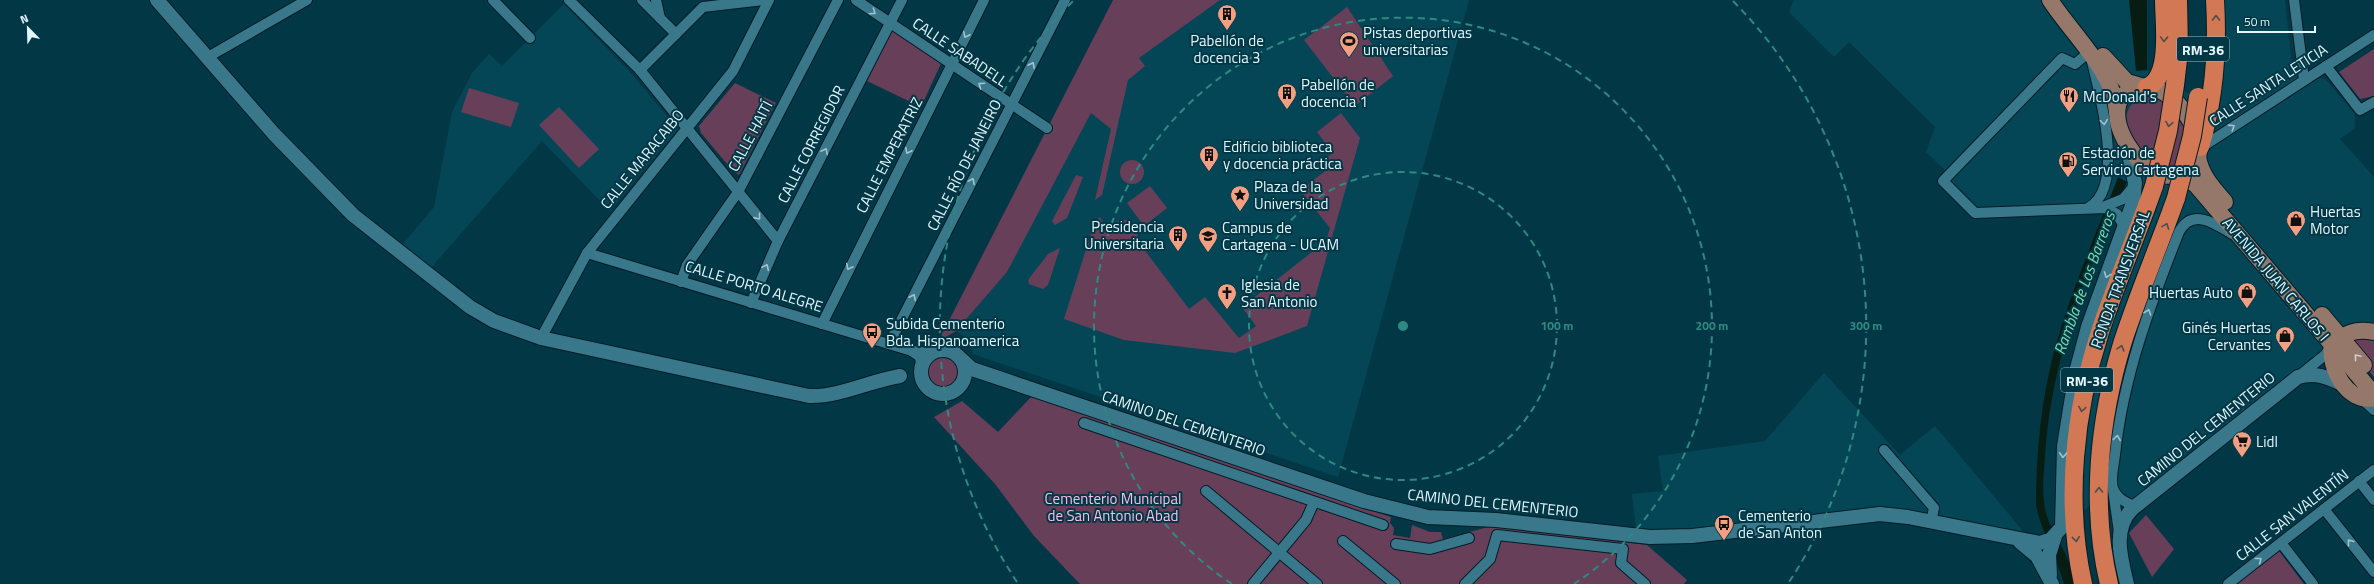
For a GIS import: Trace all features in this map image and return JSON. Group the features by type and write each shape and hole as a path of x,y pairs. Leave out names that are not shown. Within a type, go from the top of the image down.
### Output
{"highway":[{"path":"2145,87 2155,82 2164,59 2164,0"},
{"name":"RONDA TRANSVERSAL","path":"2083,584 2076,542 2074,486 2082,407 2100,331 2154,186 2168,131 2176,85 2179,51 2178,0"},
{"name":"RONDA TRANSVERSAL","path":"2109,584 2101,538 2099,488 2103,434 2109,394 2123,341 2176,198 2192,136 2203,52 2203,0"},
{"path":"2199,151 2209,112 2214,75 2215,0"}],"main road":[{"path":"157,0 274,134 353,215 470,307 494,321 542,338 809,396 834,395 874,381 922,371 932,353 948,350 961,359 965,369 964,382"},
{"path":"2050,0 2111,86 2117,113 2118,126 2127,144 2140,160 2150,168 2163,174 2172,175 2187,170 2199,151 2193,126 2177,102 2163,92 2132,85 2116,72 2062,0"},
{"path":"2117,113 2120,102 2126,95 2145,87"},
{"path":"2051,581 2049,556 2055,536 2062,527 2064,446 2076,372 2088,327 2134,203 2135,183 2127,144"},
{"name":"AVENIDA JUAN CARLOS I","path":"2199,151 2200,165 2212,187 2336,341 2369,396"},
{"name":"AVENIDA JUAN CARLOS I","path":"2172,175 2186,179 2196,185 2244,241 2336,341 2374,377"},
{"path":"2369,396 2344,385 2333,362 2336,341 2355,331 2374,332"},
{"name":"CAMINO DEL CEMENTERIO","path":"961,359 968,366 984,373 1364,501 1428,517 1496,520 1650,537 1709,534 1864,514 1894,515 2040,544 2055,536"},
{"path":"922,371 932,391 944,394 954,391 972,373 984,373"},
{"name":"CAMINO DEL CEMENTERIO","path":"2119,536 2124,519 2136,506 2298,377 2313,374 2326,377 2344,385"},
{"path":"2119,536 2127,584"},
{"path":"2016,540 2037,556 2051,581"}],"street":[{"path":"208,58 307,0"},
{"path":"493,0 530,38"},
{"path":"569,0 640,70 778,241"},
{"path":"642,0 676,34"},
{"path":"656,0 660,18"},
{"path":"640,70 703,8 764,0"},
{"name":"CALLE MARACAIBO","path":"542,338 587,253 733,71 769,0"},
{"name":"CALLE HAITÍ","path":"681,282 687,265 738,192 838,0"},
{"name":"CALLE SABADELL","path":"856,0 1047,128"},
{"name":"CALLE CORREGIDOR","path":"751,303 778,241 902,0"},
{"name":"CALLE EMPERATRIZ","path":"822,324 984,0"},
{"name":"CALLE RÍO DE JANEIRO","path":"889,344 1065,0"},
{"path":"2294,0 2304,80"},
{"name":"CALLE SANTA LETICIA","path":"2199,151 2374,35"},
{"path":"2087,208 2097,202 2102,194 2107,170 2108,150 2100,93 2090,55 2075,64 2062,58 1943,181 1975,213 2087,208 2109,207 2128,195 2135,183"},
{"path":"2326,66 2360,110 2374,102"},
{"path":"2109,207 2125,228"},
{"path":"2119,536 2113,488 2117,436 2127,380 2151,304 2181,228 2189,221 2204,219 2244,241"},
{"name":"CALLE PORTO ALEGRE","path":"587,253 912,351 932,353"},
{"name":"CAMINO DEL CEMENTERIO","path":"2298,377 2325,355 2336,341"},
{"path":"912,351 918,354 922,371"},
{"name":"AVENIDA JUAN CARLOS I","path":"2369,396 2374,410"},
{"path":"1084,423 1383,525"},
{"path":"1884,450 1934,508 1931,522"},
{"name":"CALLE SAN VALENTÍN","path":"2228,584 2374,470"},
{"path":"2359,481 2374,500"},
{"path":"2113,488 2122,500 2136,506"},
{"path":"1206,491 1318,584"},
{"path":"1253,584 1306,520 1314,502"},
{"path":"2324,509 2374,572"},
{"path":"1473,582 1490,559 1497,534 1623,549 1620,563 1645,584"},
{"path":"1396,544 1430,549 1469,538"},
{"path":"1343,542 1395,584"},
{"path":"2281,543 2313,584"}],"shaded area":[{"name":"Campus de Cartagena - UCAM","path":"1213,0 1469,0 1338,477 973,354 969,340 956,331 1007,272 1129,40"},
{"path":"1794,0 2138,0 2141,70 2147,70 2189,94 2210,99 2215,0 2285,0 2292,67 2326,80 2355,114 2355,128 2340,139 2374,177 2374,332 2364,331 2136,506 2113,488 2062,527 2125,228 2114,211 1975,213 1943,181 1949,174 1926,152 1935,127 1849,42 1834,57 1789,12"},
{"path":"564,4 630,72 678,129 610,211 542,141 430,269 403,244 434,207 452,112 472,73 489,54 502,66"},
{"path":"1824,373 1900,455 1935,426 2022,530 2016,540 1908,517 1692,536 1636,529 1632,494 1663,491 1658,456 1765,441"}],"green space":[{"path":"1113,0 1220,0 1139,58 1145,66 1128,80 1102,195 1095,200 1111,129 1091,113 1007,272 956,331 938,342"},
{"name":"Pistas deportivas universitarias","path":"1347,7 1393,76 1355,106 1304,40"},
{"path":"894,26 943,59 921,107 867,81"},
{"path":"2374,49 2374,96 2360,99 2339,72"},
{"path":"735,83 776,103 739,175 733,171 701,133 699,126"},
{"path":"469,88 519,103 511,127 461,112"},
{"path":"2147,97 2161,100 2171,107 2186,129 2178,164 2164,165 2152,160 2140,150 2132,138 2127,125 2127,113 2134,103"},
{"path":"559,107 599,149 579,168 539,125"},
{"path":"1341,113 1360,138 1307,326 1235,353 1124,340 1064,319 1095,221 1100,217 1106,228 1121,219 1131,221 1143,248 1189,309 1205,297 1239,338 1256,326 1242,307 1326,241 1330,228 1300,190 1328,169 1323,160 1333,153 1317,132"},
{"path":"1132,160 1137,161 1143,167 1143,177 1137,183 1132,184 1127,183 1121,177 1120,172 1121,167 1127,161"},
{"path":"1076,175 1083,177 1067,218 1055,225 1052,221"},
{"path":"1150,186 1167,208 1144,226 1127,203"},
{"path":"1060,248 1048,285 1043,289 1029,284 1028,280 1048,254"},
{"path":"2374,332 2374,377 2351,350 2346,334"},
{"path":"939,350 947,350 959,356 965,368 965,376 959,388 947,394 939,394 927,388 921,376 921,368 927,356"},
{"name":"Cementerio Municipal de San Antonio Abad","path":"1031,397 1391,517 1390,523 1394,528 1393,535 1410,538 1412,525 1430,532 1441,532 1443,539 1492,526 1647,545 1687,580 1684,584 1080,584 1034,536 995,484 934,417 962,401 998,432"},
{"path":"2146,515 2174,549 2152,577 2129,533"},
{"path":"2279,551 2304,584 2236,584"}],"water":[{"path":"2129,0 2147,0 2147,70 2136,71"},
{"name":"Rambla de Los Barreros","path":"2118,177 2127,182 2098,248 2073,316 2063,350 2049,420 2043,496 2047,518 2065,553 2071,569 2074,584 2064,584 2038,515 2036,505 2040,426 2050,367 2061,326 2076,283"}],"place":[{"name":"Pabellón de docencia 3","path":"1227,31"},
{"name":"Pistas deportivas universitarias","path":"1349,58"},
{"name":"Pabellón de docencia 1","path":"1287,110"},
{"name":"McDonald's","path":"2069,113"},
{"name":"Edificio biblioteca y docencia práctica","path":"1209,172"},
{"name":"Estación de Servicio Cartagena","path":"2068,178"},
{"name":"Plaza de la Universidad","path":"1240,212"},
{"name":"Huertas Motor","path":"2296,237"},
{"name":"Presidencia Universitaria","path":"1178,252"},
{"name":"Campus de Cartagena - UCAM","path":"1208,253"},
{"name":"Huertas Auto","path":"2247,309"},
{"name":"Iglesia de San Antonio","path":"1227,310"},
{"name":"Subida Cementerio Bda. Hispanoamerica","path":"872,349"},
{"name":"Ginés Huertas Cervantes","path":"2285,353"},
{"name":"Lidl","path":"2242,458"},
{"name":"Cementerio de San Anton","path":"1724,541"}]}
